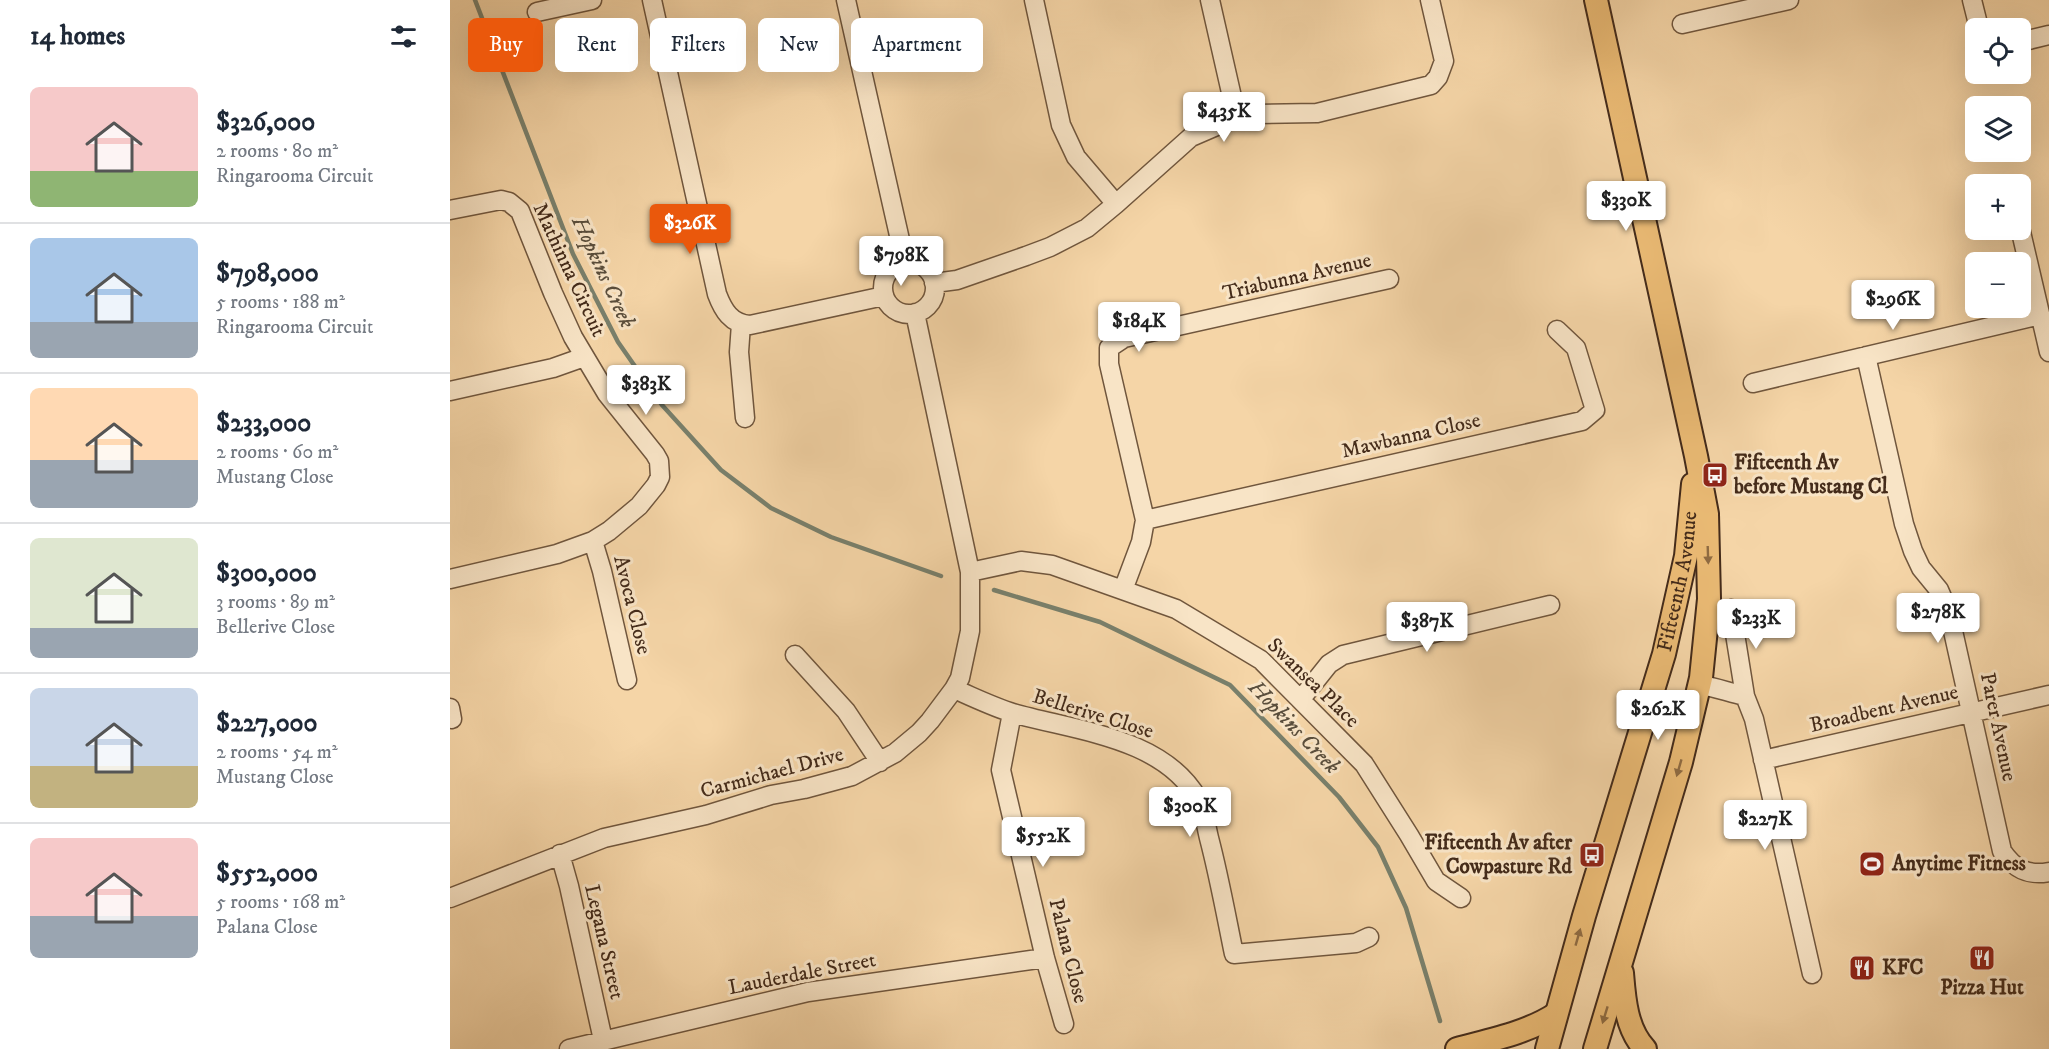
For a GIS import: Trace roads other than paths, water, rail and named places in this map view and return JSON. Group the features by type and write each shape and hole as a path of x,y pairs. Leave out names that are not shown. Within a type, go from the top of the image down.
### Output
{"main road":[{"name":"Fifteenth Avenue","path":"1595,1049 1681,762 1700,685 1709,599 1707,514 1596,0"},
{"name":"Fifteenth Avenue","path":"1547,1049 1664,654 1686,556 1696,456"},
{"path":"1621,962 1625,1005 1634,1032 1645,1049"},
{"path":"1457,1049 1524,1030 1556,1014"}],"street":[{"path":"537,12 592,0"},
{"path":"652,0 717,294 727,314 741,324 757,324 884,296"},
{"path":"846,0 904,262"},
{"path":"1034,0 1061,124 1076,157 1116,204"},
{"path":"1210,0 1237,119"},
{"path":"934,283 957,280 1050,247 1087,228 1191,137 1255,114 1317,113 1431,85 1438,77 1444,61 1430,0"},
{"path":"1682,24 1789,0"},
{"path":"1972,0 1976,18"},
{"path":"2031,39 2049,35"},
{"name":"Mathinna Circuit","path":"450,210 501,200 515,206 523,218 563,316 584,357 620,412 655,454 660,468 656,485 650,494 625,519 593,541 558,554 450,579"},
{"path":"2023,240 2049,352"},
{"path":"904,262 922,265 928,270 934,283 935,289 931,301 915,313 904,314 897,311 892,308 884,296 886,274 896,265 904,262"},
{"name":"Triabunna Avenue","path":"1123,590 1141,542 1145,520 1108,364 1109,348 1124,338 1389,279"},
{"name":"Carmichael Drive","path":"450,898 486,886 604,838 706,815 771,795 836,782 852,776 902,748 919,733 954,689 960,678 970,631 970,572 915,313"},
{"path":"1753,383 2040,315"},
{"path":"741,324 739,352 745,418"},
{"name":"Mawbanna Close","path":"1145,520 1582,421 1595,410 1576,348 1557,330"},
{"name":"Parer Avenue","path":"1866,356 1904,524 1913,551 1939,591 1949,613 2002,851 2010,863 2021,870 2034,874 2049,872"},
{"path":"450,391 553,368 584,357"},
{"name":"Avoca Close","path":"593,541 627,680"},
{"name":"Swansea Place","path":"970,572 1021,561 1052,565 1176,609 1218,632 1261,660 1364,764 1436,881 1461,898"},
{"path":"1301,699 1329,663 1343,655 1550,605"},
{"path":"1731,609 1745,696 1754,719 1812,974"},
{"path":"795,655 846,711 880,762"},
{"path":"1700,685 1745,696"},
{"name":"Bellerive Close","path":"954,689 1012,713 1128,744 1169,765 1184,780 1198,800 1217,870 1234,954 1356,943 1369,937"},
{"name":"Broadbent Avenue","path":"1763,760 2049,695"},
{"name":"Palana Close","path":"1012,713 1001,770 1045,958 1064,1024"},
{"name":"Legana Street","path":"560,854 603,1040"},
{"name":"Lauderdale Street","path":"569,1049 808,992 1045,958"}],"waterway":[{"name":"Hopkins Creek","path":"475,0 573,254 618,342 662,405 721,470 771,508 831,537 941,576"},
{"name":"Hopkins Creek","path":"994,590 1100,622 1230,685 1339,797 1378,847 1406,908 1440,1021"}],"place":[{"name":"Fifteenth Av before Mustang Cl","path":"1715,475"},
{"name":"Fifteenth Av after Cowpasture Rd","path":"1592,855"},
{"name":"Anytime Fitness","path":"1872,864"},
{"name":"Pizza Hut","path":"1982,958"},
{"name":"KFC","path":"1862,968"}]}
